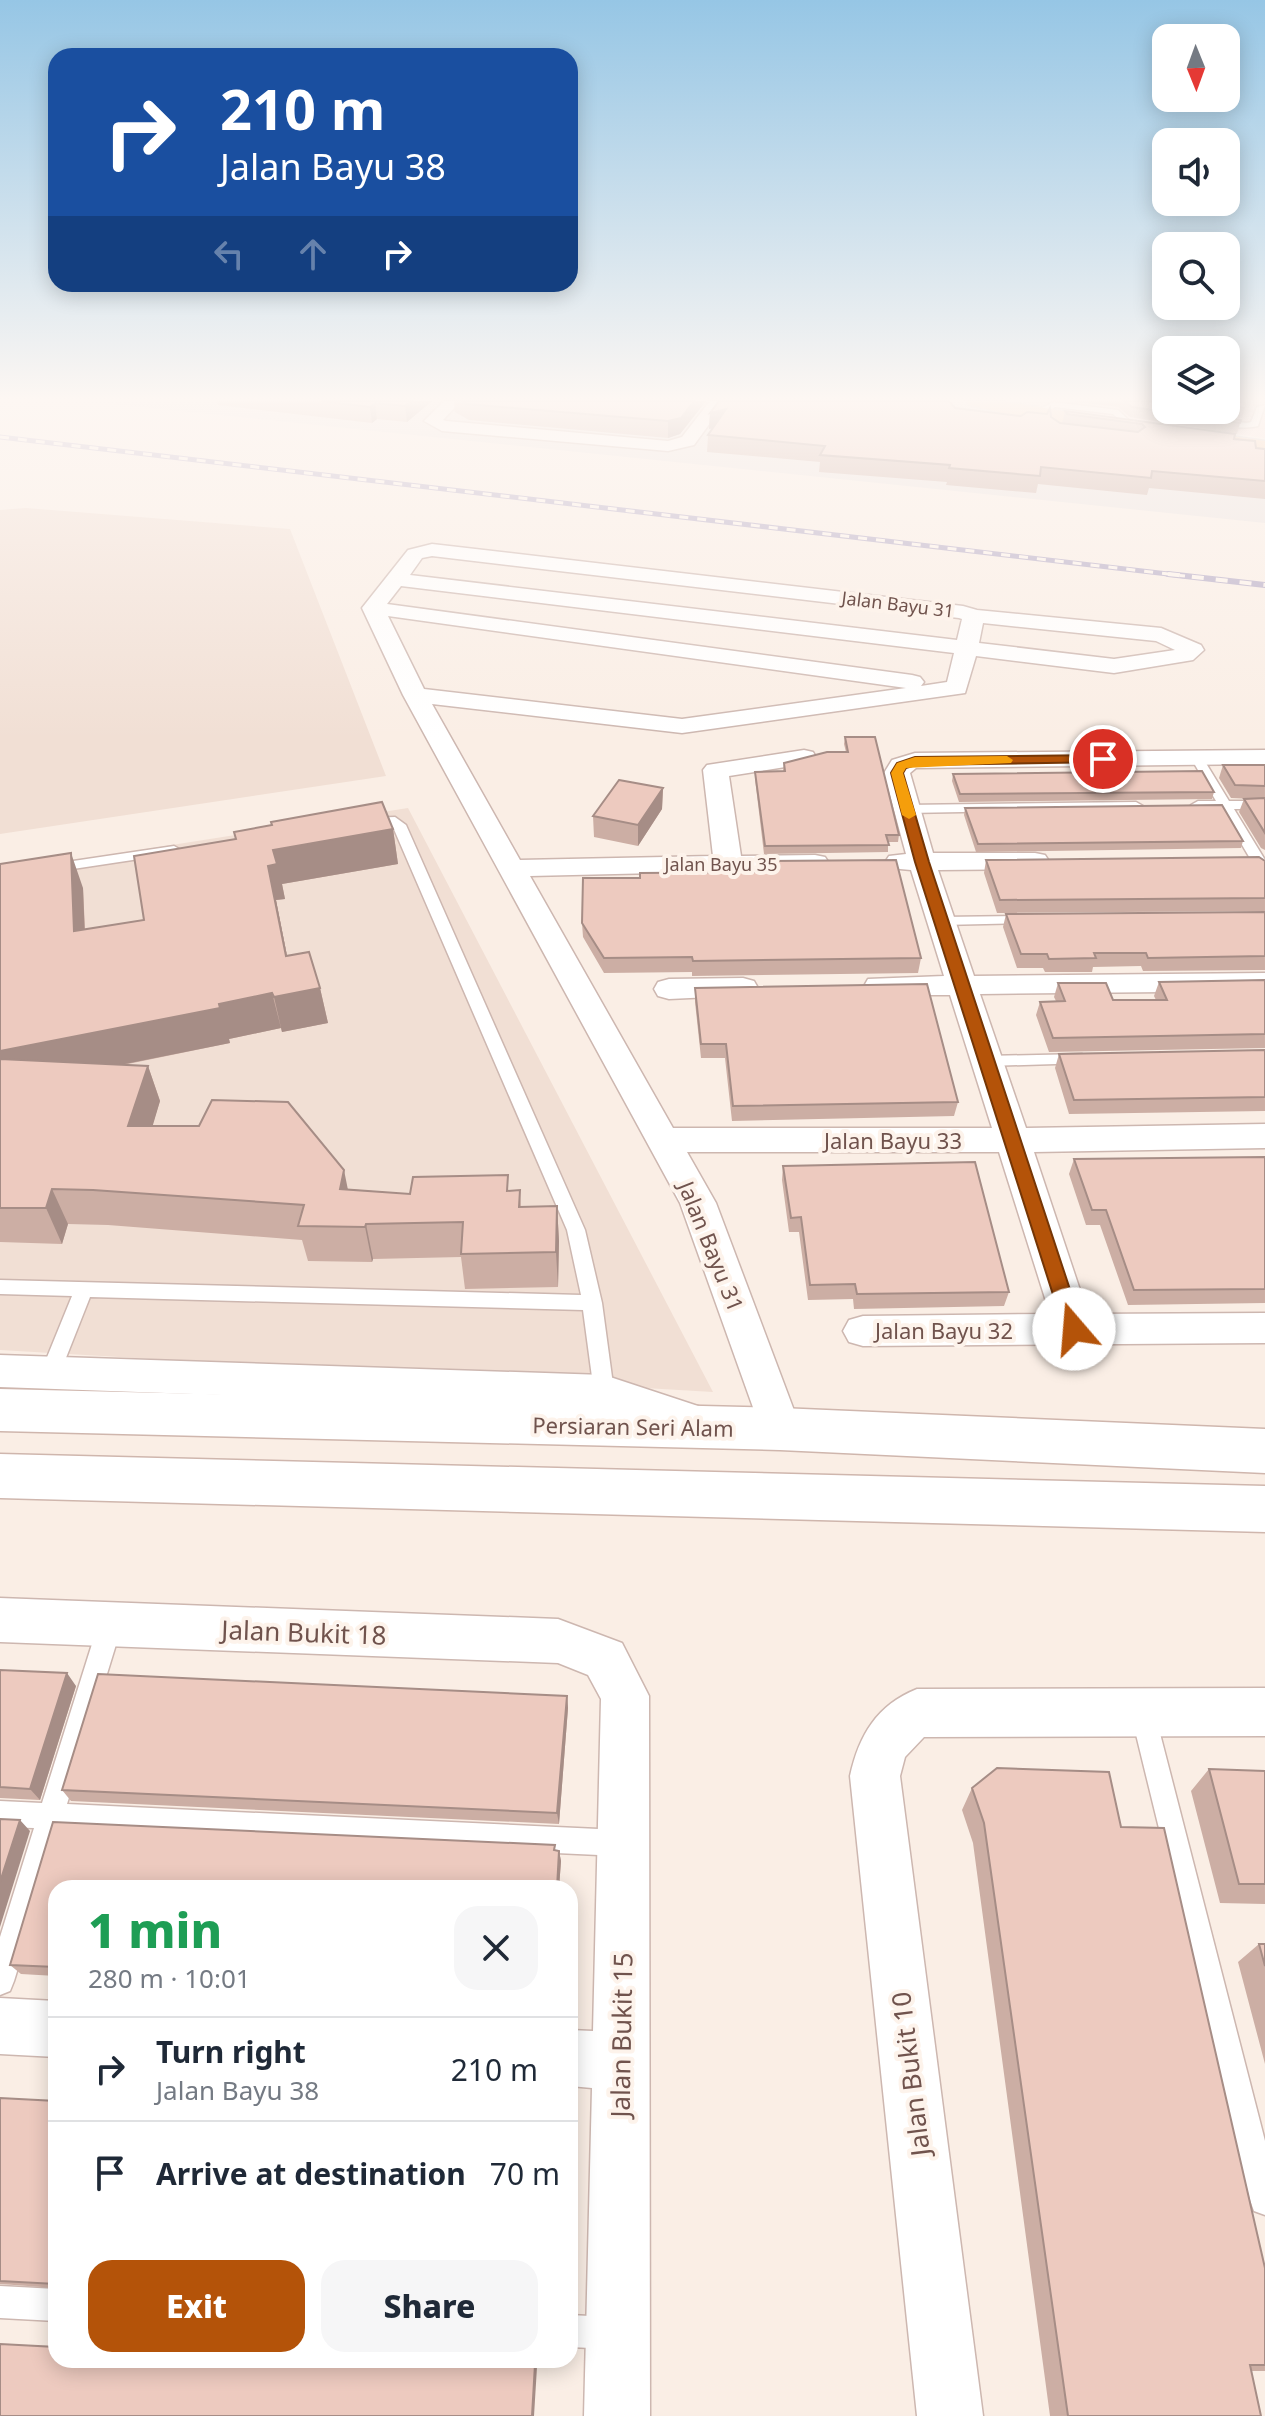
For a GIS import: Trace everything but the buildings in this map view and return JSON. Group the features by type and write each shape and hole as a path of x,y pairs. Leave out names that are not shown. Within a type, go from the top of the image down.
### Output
{"main road":[{"name":"Persiaran Seri Alam","path":"0,1410 780,1429 1265,1451"},
{"path":"0,1476 1265,1509"}],"street":[{"name":"Jalan Bayu 31","path":"780,1429 698,1203 415,695 373,608 415,554 425,550 963,612 974,616 957,688"},
{"path":"395,579 1114,666 1185,655 1193,650 1161,635 974,616"},
{"path":"639,645 684,579"},
{"path":"373,608 957,688"},
{"path":"415,695 682,726 957,688"},
{"path":"728,865 716,770 804,757"},
{"path":"1074,1329 922,862 897,773 901,765 915,761 1265,757"},
{"path":"1226,859 1262,863"},
{"path":"877,863 1066,861"},
{"name":"Jalan Bayu 35","path":"513,868 847,863"},
{"path":"855,987 1265,982"},
{"path":"669,989 778,988"},
{"name":"Jalan Bayu 33","path":"665,1140 1265,1136"},
{"name":"Jalan Bayu 32","path":"863,1331 1265,1328"},
{"path":"0,1371 604,1392 711,1428"},
{"name":"Jalan Bukit 18","path":"0,1620 558,1641 605,1659"},
{"name":"Jalan Bukit 15","path":"605,1659 625,1696 623,1844 595,2059 594,2332 617,2416"},
{"path":"1142,1712 1265,1712"},
{"name":"Jalan Bukit 10","path":"950,2416 875,1776 879,1755 890,1735 917,1713 1142,1712"},
{"path":"0,2026 48,2029"}],"lane":[{"path":"1197,758 1262,863"},
{"path":"1177,805 1265,805"},
{"path":"907,809 1145,806"},
{"path":"351,824 382,820 395,821 399,825 576,1230 592,1303 604,1392"},
{"path":"31,871 183,849"},
{"path":"942,921 1034,920"},
{"path":"987,1061 1095,1059"},
{"path":"1,1290 84,1289 592,1303"},
{"path":"51,1372 84,1289"},
{"path":"0,1981 110,1625"},
{"path":"1142,1712 1265,2200"},
{"path":"0,1814 623,1844"},
{"path":"0,2302 48,2305"}],"shaded area":[{"path":"0,514 98,514 290,529 386,776 0,834"},
{"path":"1175,514 1265,514 1265,523"},
{"path":"408,808 713,1392 0,1350 0,872"}],"railway":[{"path":"654,514 1185,576"},
{"path":"1168,574 1265,585"}],"slow traffic":[{"path":"909,815 897,773 901,765 915,761 1007,760"}],"route":[{"path":"1074,1329 922,862 897,773 901,765 915,761 1103,759"}]}
